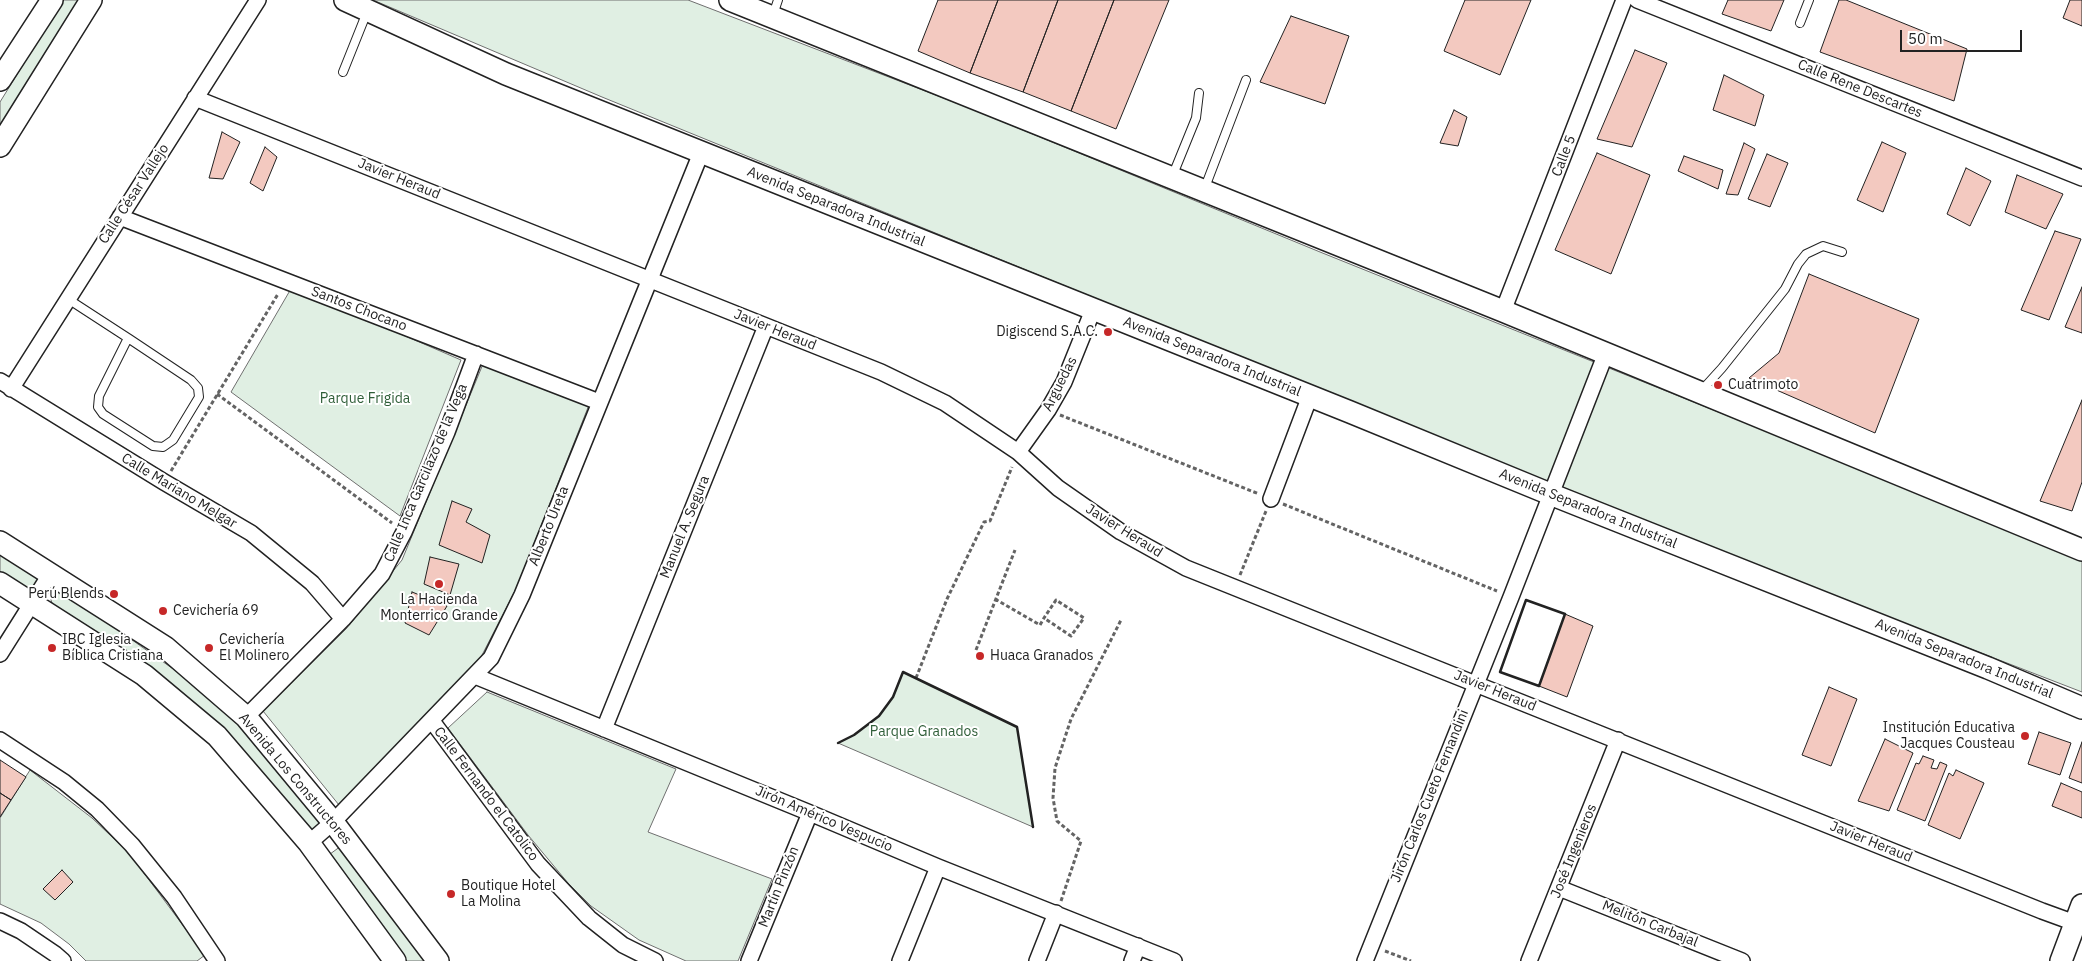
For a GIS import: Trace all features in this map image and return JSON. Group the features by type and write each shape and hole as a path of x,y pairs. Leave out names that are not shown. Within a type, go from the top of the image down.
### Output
{"main road":[{"path":"1,77 52,0"},
{"path":"0,146 91,0"},
{"name":"Avenida Separadora Industrial","path":"345,0 506,74 1988,668 2082,708"},
{"path":"730,0 775,9 1204,190 2080,547"},
{"name":"Avenida Los Constructores","path":"0,542 165,647 246,717 333,822 438,961"},
{"path":"0,583 144,676 217,736 309,843 395,961"},
{"path":"2061,961 2078,914"}],"street":[{"name":"Calle César Vallejo","path":"5,385 68,299 258,0"},
{"name":"Calle 5","path":"1504,311 1624,0"},
{"name":"Calle Rene Descartes","path":"1637,0 2082,178"},
{"name":"Javier Heraud","path":"195,98 881,372 945,403 1018,452 1058,488 1121,532 1186,568 2042,911 2078,914"},
{"name":"Alberto Ureta","path":"309,843 333,822 491,658 522,595 701,153"},
{"name":"Santos Chocano","path":"120,217 599,402"},
{"name":"Arguedas","path":"1018,452 1048,410 1064,382 1093,310"},
{"name":"Manuel A. Segura","path":"604,729 766,326"},
{"name":"Jirón Carlos Cueto Fernandini","path":"1365,961 1606,353"},
{"name":"Calle Inca Garcilazo de la Vega","path":"246,717 343,619 382,574 404,532 476,354"},
{"name":"Calle Mariano Melgar","path":"5,385 251,533 312,583 343,619"},
{"path":"1270,499 1310,396"},
{"path":"0,654 51,573"},
{"name":"Jirón Américo Vespucio","path":"475,676 938,867 1174,961"},
{"name":"Calle Fernando el Catolico","path":"432,721 538,864 589,918 623,945 655,961"},
{"path":"0,740 64,782 97,809 132,845 174,897 217,961"},
{"name":"José Ingenieros","path":"1529,961 1618,740"},
{"name":"Martín Pinzón","path":"749,961 810,813"},
{"path":"900,961 938,867"},
{"name":"Melitón Carbajal","path":"1559,888 1742,961"},
{"path":"1037,961 1056,913"},
{"path":"0,921 21,931 63,961"},
{"path":"1132,961 1138,946"}],"lane":[{"path":"1800,23 1809,0"},
{"path":"343,72 367,10"},
{"path":"1204,190 1246,80"},
{"path":"1172,176 1196,118 1199,93"},
{"path":"1700,392 1722,368 1785,289 1798,264 1806,254 1824,246 1842,252"},
{"path":"68,299 128,338 191,380 198,388 199,397 195,404 173,440 163,447 153,446 103,414 98,407 99,396 128,338"}],"path":[{"path":"164,482 286,281"},
{"path":"218,394 404,532"},
{"path":"916,678 947,598 984,522 990,521 1018,452"},
{"path":"1235,587 1270,499"},
{"path":"976,650 1015,550"},
{"path":"995,599 1040,625 1044,618 1056,600 1084,618 1071,636 1044,618"},
{"path":"1056,913 1081,841 1057,820 1052,798 1055,768 1071,719 1121,620"},
{"path":"1371,945 1411,961"}],"green space":[{"path":"63,0 81,0 0,129 0,102"},
{"path":"373,0 688,0 967,107 1320,252 2082,558 2082,692 1849,602 1330,394 602,97"},
{"name":"Parque Frigida","path":"292,287 461,360 400,516 231,392"},
{"path":"483,364 589,405 516,589 480,659 339,805 263,711 346,629 402,560"},
{"path":"0,554 41,579 32,592 0,573"},
{"path":"60,589 193,683 240,725 320,820 317,830 310,831 53,606 51,600 53,591"},
{"name":"Parque Granados","path":"903,672 1017,727 1033,827 838,743 854,735 879,716 893,697"},
{"path":"487,692 676,769 648,832 772,879 738,961 686,961 639,940 591,906 568,883 528,835 448,728"},
{"path":"30,770 92,818 129,853 205,955 197,961 86,961 69,944 41,923 0,904 0,818"},
{"path":"341,846 426,961 402,961 326,857"}],"building":[{"path":"938,0 998,0 970,73 918,51"},
{"path":"998,0 1058,0 1023,92 970,73"},
{"path":"1058,0 1114,0 1071,111 1023,92"},
{"path":"1114,0 1169,0 1116,129 1071,111"},
{"path":"1465,0 1531,0 1500,75 1444,51"},
{"path":"1728,0 1784,0 1771,31 1722,14"},
{"path":"1839,0 1846,0 1967,49 1954,101 1820,52"},
{"path":"2070,0 2082,0 2082,26 2063,18"},
{"path":"1291,16 1349,36 1325,104 1260,82"},
{"path":"1635,50 1667,63 1632,147 1597,139"},
{"path":"1724,75 1764,95 1755,126 1713,110"},
{"path":"1454,110 1467,117 1458,146 1440,143"},
{"path":"222,132 240,142 223,179 209,178"},
{"path":"1882,142 1906,153 1883,212 1857,200"},
{"path":"1744,143 1755,149 1738,195 1726,194"},
{"path":"265,147 277,157 263,191 250,183"},
{"path":"1597,153 1650,175 1611,274 1555,250"},
{"path":"1767,154 1788,163 1770,207 1748,199"},
{"path":"1684,156 1723,170 1718,189 1678,171"},
{"path":"1966,168 1991,181 1970,226 1947,214"},
{"path":"2017,175 2063,194 2046,229 2005,212"},
{"path":"2055,231 2081,239 2049,320 2021,310"},
{"path":"1809,274 1919,319 1875,433 1749,378 1779,353"},
{"path":"2082,287 2082,333 2065,327"},
{"path":"2082,400 2082,482 2072,511 2040,501"},
{"path":"452,501 472,509 466,522 490,535 482,563 439,545"},
{"path":"430,557 459,564 450,595 424,584"},
{"path":"412,592 447,606 429,635 405,623"},
{"path":"1565,614 1593,626 1567,697 1539,686"},
{"path":"1829,687 1857,699 1831,766 1802,755"},
{"path":"2039,732 2071,743 2060,775 2028,764"},
{"path":"1885,739 1913,753 1889,811 1858,801"},
{"path":"2082,742 2082,783 2069,778"},
{"path":"1923,756 1934,760 1931,768 1937,769 1940,762 1947,765 1925,821 1897,810 1916,763 1919,764"},
{"path":"0,760 26,777 11,800 0,793"},
{"path":"1956,770 1984,783 1960,839 1928,825 1949,773 1953,776"},
{"path":"2061,783 2082,792 2082,818 2052,806"},
{"path":"0,793 11,800 0,817"},
{"path":"62,870 73,882 55,900 43,889"}],"wall":[{"path":"1526,600 1565,614 1539,686 1500,672 1526,600"},
{"path":"838,743 854,735 879,716 893,697 903,672 1017,727 1033,827"}],"place":[{"name":"Digiscend S.A.C.","path":"1108,332"},
{"name":"Cuatrimoto","path":"1718,385"},
{"name":"La Hacienda Monterrico Grande","path":"439,584"},
{"name":"Perú Blends","path":"114,594"},
{"name":"Cevichería 69","path":"163,611"},
{"name":"IBC Iglesia Bíblica Cristiana","path":"52,648"},
{"name":"Cevichería El Molinero","path":"209,648"},
{"name":"Huaca Granados","path":"980,656"},
{"name":"Institución Educativa Jacques Cousteau","path":"2025,736"},
{"name":"Boutique Hotel La Molina","path":"451,894"}]}
